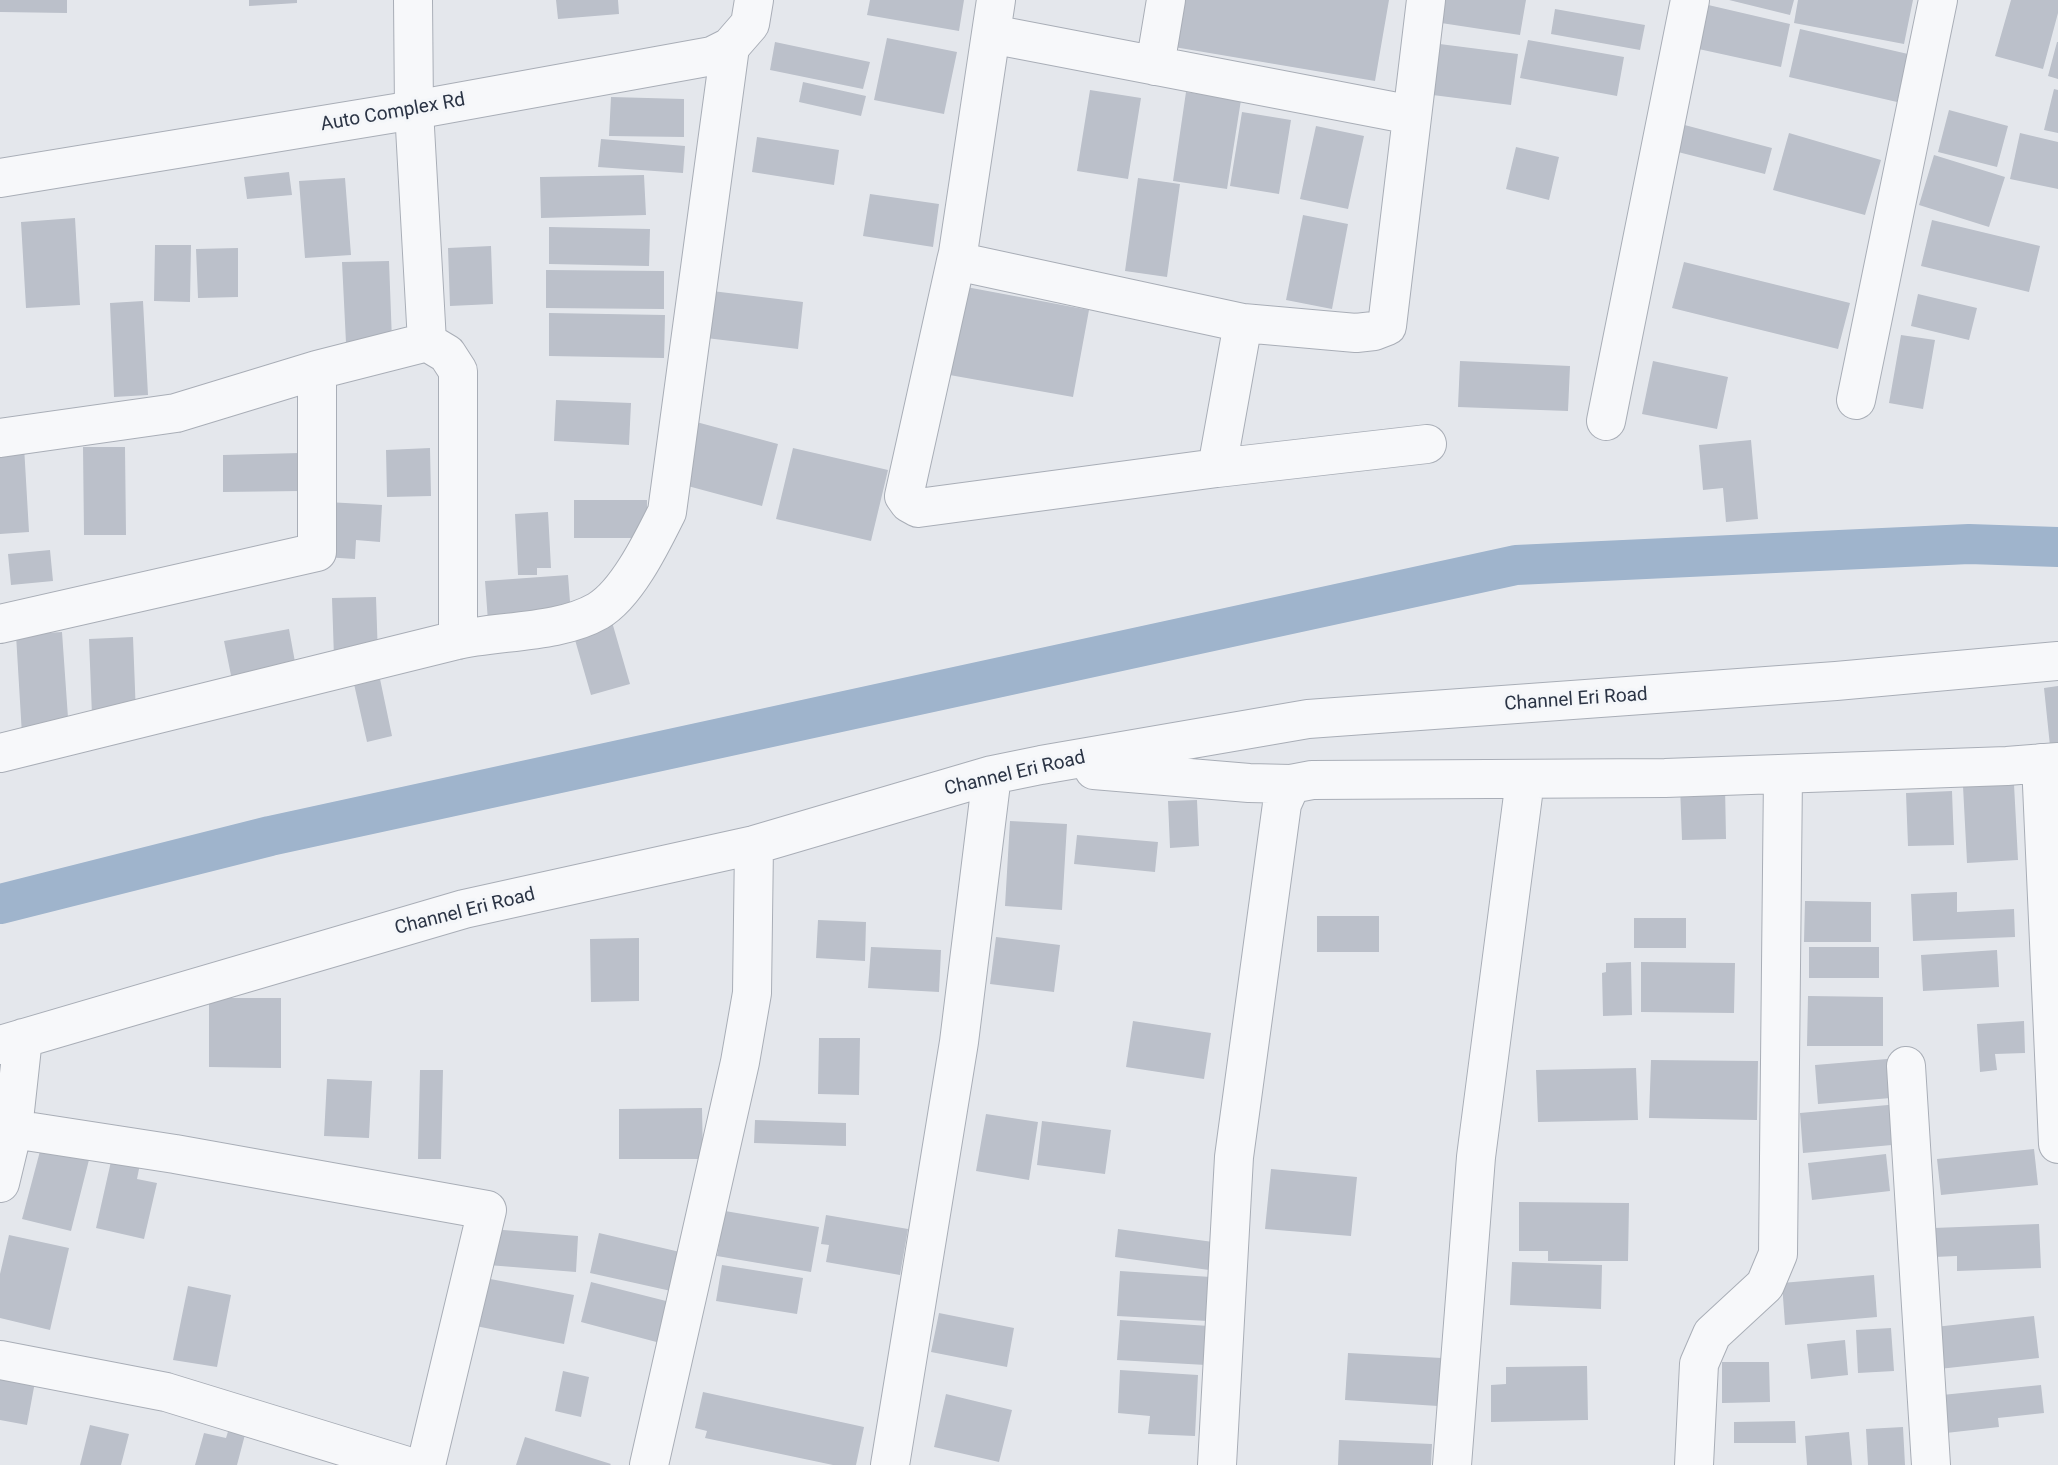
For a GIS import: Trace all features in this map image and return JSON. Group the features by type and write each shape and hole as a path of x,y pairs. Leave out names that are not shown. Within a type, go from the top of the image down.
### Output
{"street":[{"path":"413,0 414,110 427,342"},
{"path":"0,753 458,640 575,622 600,610 619,592 648,552 667,512 730,47 750,24 754,0"},
{"path":"1155,66 1166,0"},
{"path":"956,261 1242,323 1356,333 1387,326 1426,0"},
{"path":"1606,421 1690,0"},
{"path":"1856,400 1938,0"},
{"path":"1412,115 1155,66 994,17 956,261 904,496 918,508 1217,467 1427,444"},
{"name":"Auto Complex Rd","path":"0,178 414,110 712,55 730,47"},
{"path":"1217,467 1242,323"},
{"path":"0,438 176,413 317,370 427,342 447,354 458,371 458,640"},
{"path":"0,624 317,552 317,370"},
{"name":"Channel Eri Road","path":"11,1042 464,909 754,845 992,775 1041,765 1308,719 1836,681 2058,661"},
{"path":"1041,765 1235,782 1291,784 1312,780 1524,780 1783,774 2050,762 2058,1144"},
{"path":"1694,1465 1699,1364 1712,1334 1765,1285 1778,1254 1783,774"},
{"path":"890,1465 959,1042 992,775"},
{"path":"1452,1465 1476,1157 1524,780"},
{"path":"1217,1465 1234,1157 1282,804 1291,784"},
{"path":"649,1465 740,1062 752,993 754,845"},
{"path":"0,1184 13,1129 11,1042"},
{"path":"1906,1066 1931,1465"},
{"path":"13,1129 175,1154 487,1210 426,1465"},
{"path":"0,1360 166,1392 404,1465"}],"building":[{"path":"0,0 67,0 67,13 0,12"},
{"path":"249,0 297,0 297,3 249,6"},
{"path":"556,0 618,0 619,14 558,19"},
{"path":"870,0 964,0 959,31 867,15"},
{"path":"1182,0 1389,0 1375,81 1174,47"},
{"path":"1432,0 1526,0 1520,35 1428,21"},
{"path":"1729,0 1794,0 1790,15"},
{"path":"1798,0 1913,0 1904,44 1794,23"},
{"path":"2011,0 2058,0 2058,13 2043,69 1995,56"},
{"path":"1704,4 1790,24 1781,67 1694,48"},
{"path":"1555,9 1645,25 1640,50 1551,34"},
{"path":"1800,29 1908,54 1897,102 1789,77"},
{"path":"887,38 957,52 944,114 874,100"},
{"path":"1528,40 1624,57 1617,96 1520,78"},
{"path":"775,42 870,62 863,89 770,70"},
{"path":"1424,42 1518,54 1511,105 1417,93"},
{"path":"2058,42 2058,79 2048,76"},
{"path":"803,82 866,96 861,116 799,102"},
{"path":"2054,89 2058,90 2058,133 2044,130"},
{"path":"1090,90 1141,98 1128,179 1077,171"},
{"path":"1186,92 1241,100 1227,189 1173,181"},
{"path":"611,97 684,99 684,137 609,136"},
{"path":"1949,110 2008,126 1997,167 1938,152"},
{"path":"1242,112 1291,120 1279,194 1230,186"},
{"path":"1677,123 1772,148 1765,174 1670,150"},
{"path":"1316,126 1364,136 1348,209 1300,199"},
{"path":"1789,133 1881,160 1865,215 1773,190"},
{"path":"2020,133 2058,142 2058,189 2010,179"},
{"path":"757,137 839,150 834,185 752,172"},
{"path":"601,139 685,146 683,173 598,167"},
{"path":"1516,147 1559,157 1549,200 1506,189"},
{"path":"1934,155 2005,177 1989,227 1919,205"},
{"path":"289,172 292,195 247,199 244,177"},
{"path":"644,175 646,215 541,218 540,177"},
{"path":"345,178 351,255 305,258 299,181"},
{"path":"1138,178 1180,184 1167,277 1125,271"},
{"path":"870,194 939,204 933,247 863,236"},
{"path":"1303,215 1348,224 1332,309 1286,300"},
{"path":"75,218 80,305 26,308 21,222"},
{"path":"1932,220 2040,246 2029,292 1921,266"},
{"path":"549,227 650,229 649,266 549,264"},
{"path":"155,245 191,245 190,302 154,301"},
{"path":"491,246 493,304 450,306 448,248"},
{"path":"238,248 238,297 198,298 196,249"},
{"path":"389,261 392,341 346,343 342,262"},
{"path":"1684,262 1850,303 1838,349 1672,308"},
{"path":"546,270 664,271 664,309 546,308"},
{"path":"961,286 1089,310 1073,397 944,374"},
{"path":"712,291 803,302 798,349 706,338"},
{"path":"1918,294 1977,308 1969,340 1911,326"},
{"path":"143,301 148,395 114,397 110,303"},
{"path":"549,313 665,315 664,358 549,356"},
{"path":"1901,335 1935,340 1923,409 1889,403"},
{"path":"1460,361 1570,366 1568,411 1458,407"},
{"path":"1653,361 1728,377 1717,429 1642,414"},
{"path":"556,400 631,403 629,445 554,441"},
{"path":"689,420 778,444 762,506 673,482"},
{"path":"1751,440 1758,519 1726,522 1723,488 1703,490 1699,445"},
{"path":"24,446 29,532 0,534 0,447"},
{"path":"83,447 125,447 126,535 84,535"},
{"path":"430,448 431,496 387,497 386,450"},
{"path":"793,448 888,470 871,541 776,519"},
{"path":"300,453 301,491 223,492 223,455"},
{"path":"574,500 647,500 647,538 574,538"},
{"path":"327,502 382,505 380,542 356,540 355,559 324,557"},
{"path":"548,512 551,568 537,568 537,575 518,575 515,514"},
{"path":"50,550 53,581 11,585 8,554"},
{"path":"568,575 571,615 488,621 485,581"},
{"path":"376,597 378,657 334,658 332,598"},
{"path":"612,622 630,684 591,695 573,633"},
{"path":"289,629 297,673 233,685 224,641"},
{"path":"62,632 69,732 22,735 16,635"},
{"path":"133,637 136,715 92,716 89,639"},
{"path":"380,679 392,736 367,742 354,684"},
{"path":"2058,686 2058,745 2050,746 2044,688"},
{"path":"2014,784 2018,860 1967,863 1963,786"},
{"path":"1725,785 1726,839 1682,840 1680,786"},
{"path":"1952,791 1954,845 1908,846 1906,793"},
{"path":"1197,800 1199,846 1170,848 1168,801"},
{"path":"1010,821 1067,824 1062,910 1005,906"},
{"path":"1077,835 1158,842 1155,872 1074,864"},
{"path":"1957,892 1957,912 2014,909 2015,937 1913,941 1911,894"},
{"path":"1805,901 1871,902 1871,942 1804,942"},
{"path":"1317,916 1379,916 1379,952 1317,952"},
{"path":"1634,918 1686,918 1686,948 1634,948"},
{"path":"818,920 866,922 865,961 816,958"},
{"path":"996,937 1060,945 1054,992 990,984"},
{"path":"639,938 639,1001 591,1002 590,939"},
{"path":"871,947 941,950 939,992 868,988"},
{"path":"1809,947 1879,947 1879,978 1809,978"},
{"path":"1997,950 1999,987 1923,991 1921,955"},
{"path":"1631,962 1632,1015 1603,1016 1602,973 1606,972 1606,963"},
{"path":"1641,962 1735,963 1734,1013 1641,1012"},
{"path":"1808,996 1883,997 1883,1046 1807,1046"},
{"path":"209,998 281,998 281,1068 209,1067"},
{"path":"1133,1021 1211,1033 1204,1079 1126,1067"},
{"path":"2024,1021 2025,1053 1995,1054 1997,1070 1980,1072 1977,1024"},
{"path":"819,1038 860,1038 859,1095 818,1094"},
{"path":"1899,1058 1903,1097 1818,1104 1815,1065"},
{"path":"1651,1060 1758,1061 1757,1120 1649,1118"},
{"path":"1636,1068 1638,1120 1538,1122 1536,1070"},
{"path":"420,1070 443,1070 441,1159 418,1159"},
{"path":"327,1079 372,1081 369,1138 324,1136"},
{"path":"1899,1104 1903,1144 1803,1153 1800,1113"},
{"path":"702,1108 703,1159 619,1159 619,1109"},
{"path":"986,1114 1038,1122 1029,1180 976,1171"},
{"path":"755,1120 846,1123 846,1146 754,1143"},
{"path":"1042,1121 1111,1130 1105,1174 1037,1165"},
{"path":"44,1136 92,1148 71,1231 22,1219"},
{"path":"114,1148 142,1154 137,1179 157,1183 144,1239 96,1228"},
{"path":"2034,1149 2038,1185 1941,1195 1937,1159"},
{"path":"1886,1154 1890,1191 1812,1200 1808,1163"},
{"path":"1271,1169 1357,1177 1351,1236 1265,1229"},
{"path":"1519,1202 1629,1203 1628,1261 1548,1261 1548,1251 1519,1251"},
{"path":"725,1211 819,1227 811,1272 717,1256"},
{"path":"826,1215 908,1229 900,1275 826,1262 829,1245 821,1244"},
{"path":"2039,1224 2041,1268 1957,1271 1957,1256 1934,1257 1933,1228"},
{"path":"491,1229 578,1236 576,1272 488,1265"},
{"path":"1118,1229 1213,1242 1209,1270 1115,1257"},
{"path":"599,1233 680,1252 671,1291 590,1273"},
{"path":"9,1235 69,1248 50,1330 0,1318 0,1274"},
{"path":"1512,1262 1602,1265 1601,1309 1510,1305"},
{"path":"722,1265 803,1278 797,1314 716,1301"},
{"path":"1120,1271 1211,1277 1208,1321 1117,1316"},
{"path":"1874,1275 1877,1317 1785,1325 1782,1283"},
{"path":"480,1277 574,1295 564,1344 471,1325"},
{"path":"591,1282 674,1303 664,1344 581,1322"},
{"path":"188,1286 231,1295 217,1367 173,1360"},
{"path":"939,1313 1014,1328 1007,1367 931,1352"},
{"path":"2034,1316 2039,1358 1939,1369 1935,1327"},
{"path":"1120,1320 1209,1326 1206,1365 1117,1360"},
{"path":"1891,1328 1894,1371 1858,1373 1856,1330"},
{"path":"1845,1340 1848,1375 1811,1379 1807,1344"},
{"path":"1348,1353 1442,1358 1438,1406 1345,1400"},
{"path":"1722,1362 1769,1362 1770,1402 1722,1403"},
{"path":"0,1365 37,1371 27,1425 0,1420"},
{"path":"1587,1366 1588,1420 1491,1422 1491,1385 1506,1384 1506,1367"},
{"path":"1120,1370 1198,1375 1195,1436 1148,1434 1150,1416 1118,1413"},
{"path":"563,1371 589,1377 581,1417 555,1411"},
{"path":"2041,1385 2044,1413 1998,1418 1999,1427 1946,1433 1942,1395"},
{"path":"703,1392 864,1427 856,1465 833,1465 705,1438 707,1431 695,1428"},
{"path":"946,1394 1012,1410 999,1462 934,1447"},
{"path":"1795,1421 1796,1443 1734,1443 1734,1422"},
{"path":"231,1422 247,1427 237,1465 195,1465 204,1433 226,1438"},
{"path":"90,1425 129,1434 121,1465 80,1465"},
{"path":"1903,1427 1905,1465 1868,1465 1866,1429"},
{"path":"1849,1432 1852,1465 1807,1465 1805,1436"},
{"path":"525,1437 611,1464 516,1465"},
{"path":"1339,1440 1432,1444 1431,1465 1338,1465"}],"waterway":[{"path":"0,904 270,836 1516,565 1969,544 2058,547"}]}
